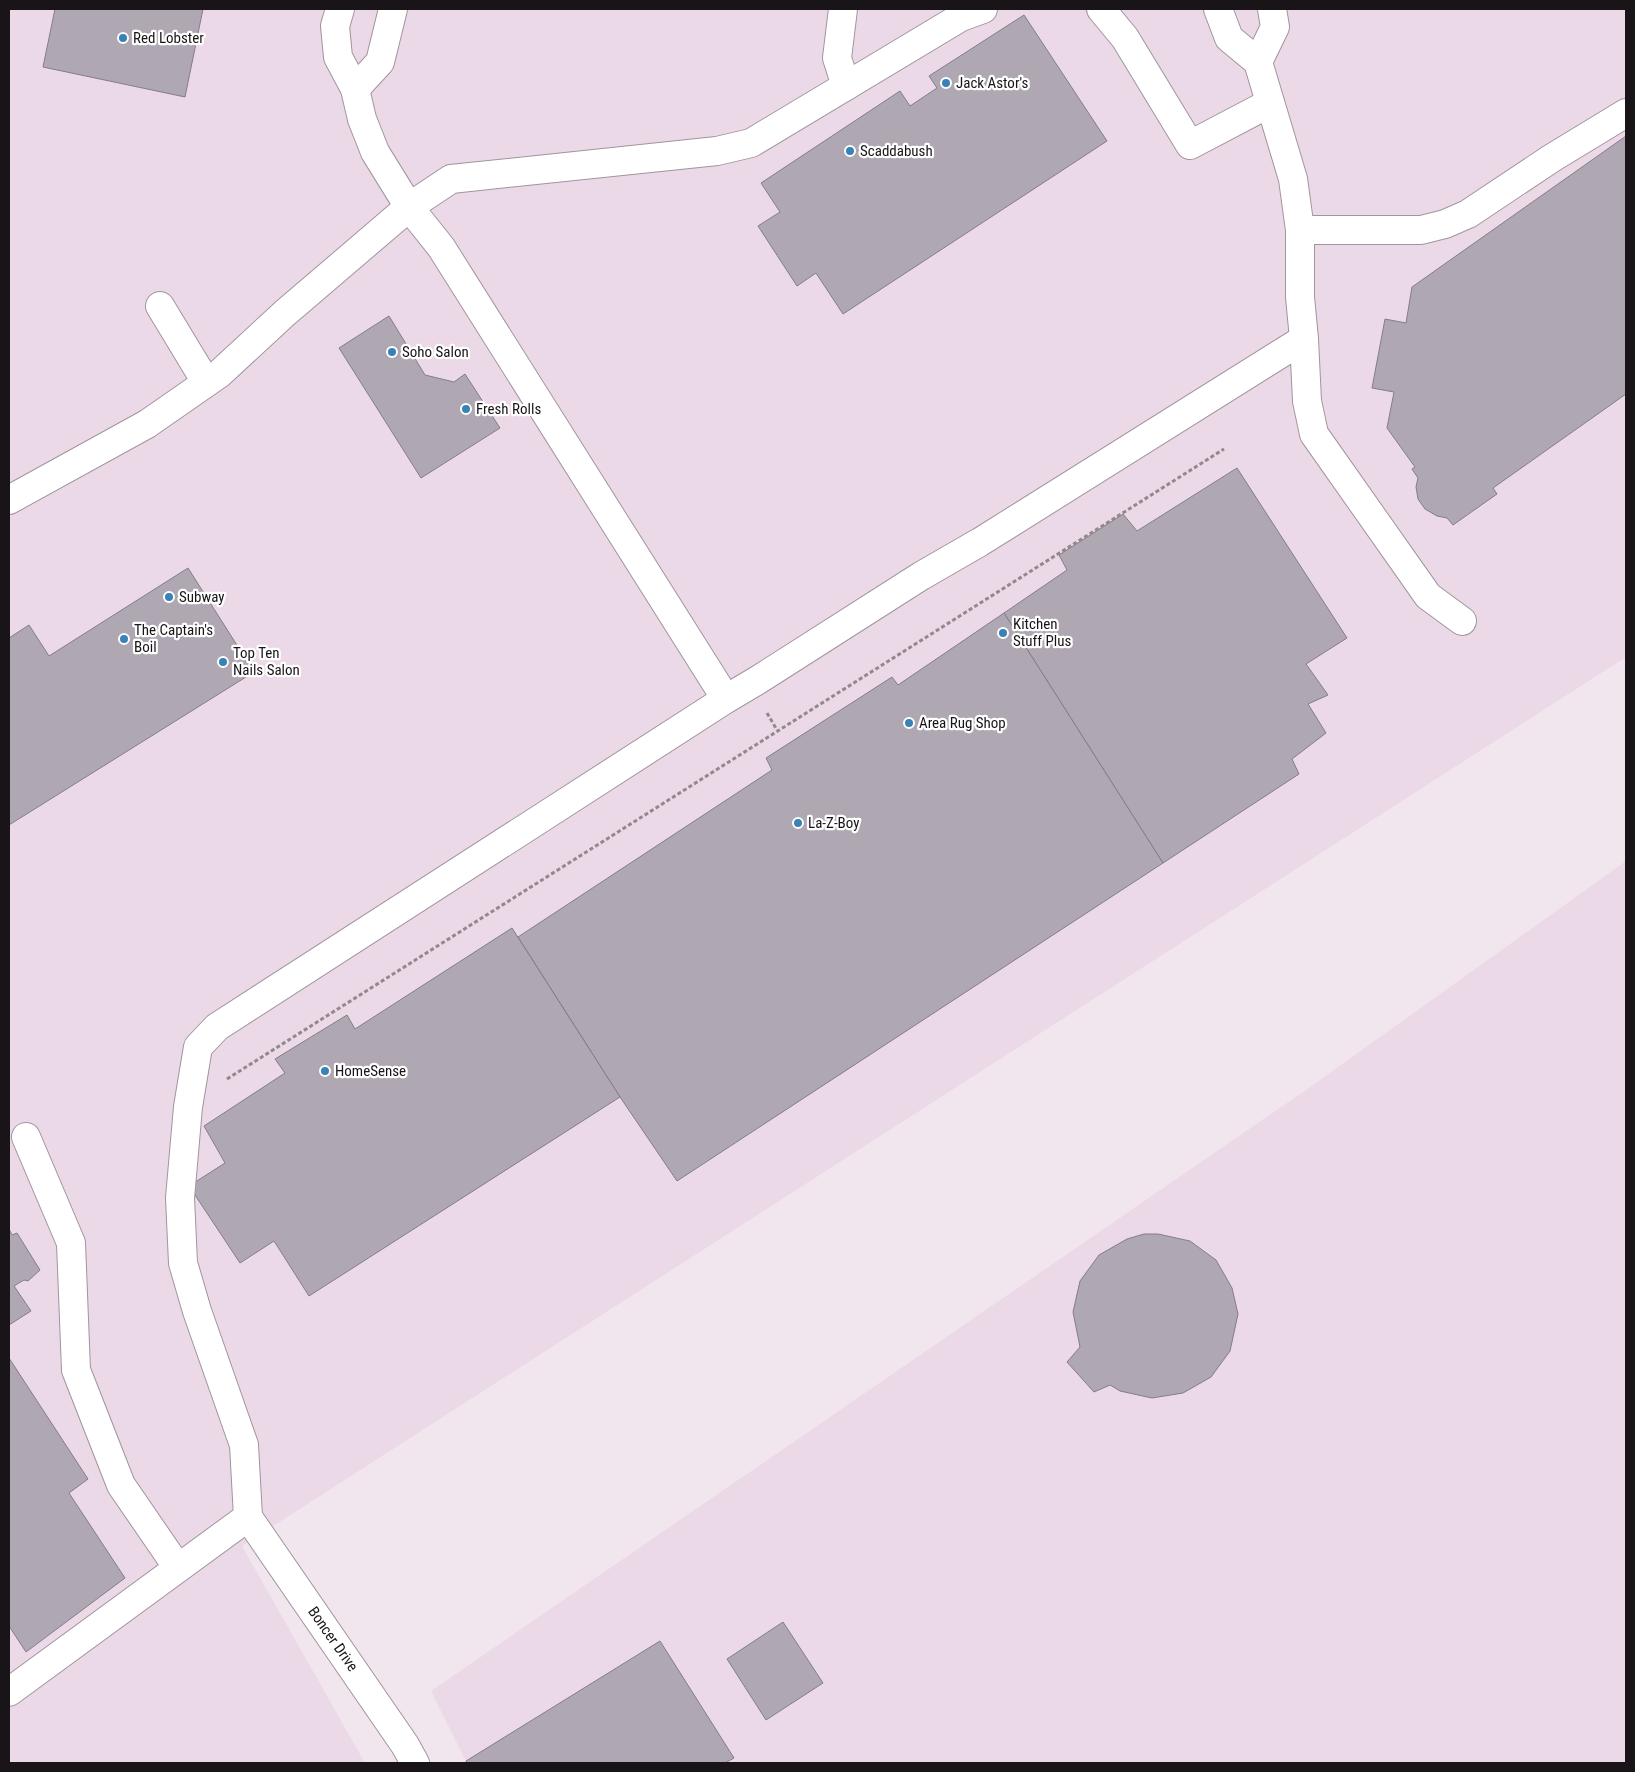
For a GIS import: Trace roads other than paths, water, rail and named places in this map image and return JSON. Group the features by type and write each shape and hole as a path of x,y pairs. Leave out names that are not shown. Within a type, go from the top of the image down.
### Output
{"street":[{"path":"340,9 335,26 338,57 356,89 362,119 375,152 410,207 441,247 726,698"},
{"path":"356,89 380,62 393,9"},
{"path":"842,9 837,58 846,86"},
{"path":"9,500 147,424 219,374 285,313 410,207 451,179 717,151 751,143 961,17 983,9"},
{"path":"1101,9 1126,38 1190,145 1270,103"},
{"path":"1218,9 1229,38 1258,62 1293,179 1300,230 1300,297 1307,401 1314,434 1428,596 1462,621"},
{"path":"1258,62 1275,27 1272,9"},
{"path":"1300,230 1421,230 1445,224 1468,214 1552,158 1626,113"},
{"path":"160,306 206,382"},
{"path":"9,1692 248,1517 244,1445 197,1311 183,1263 180,1198 188,1107 198,1047 217,1027 726,698 758,680 921,576 980,542 1304,339"},
{"path":"26,1137 71,1243 76,1370 121,1485 178,1568"},
{"name":"Boncer Drive","path":"248,1517 405,1744 415,1763"}],"place":[{"name":"Red Lobster","path":"123,38"},
{"name":"Jack Astor's","path":"946,83"},
{"name":"Scaddabush","path":"850,151"},
{"name":"Soho Salon","path":"392,352"},
{"name":"Fresh Rolls","path":"466,409"},
{"name":"Subway","path":"169,597"},
{"name":"Kitchen Stuff Plus","path":"1003,633"},
{"name":"The Captain's Boil","path":"124,639"},
{"name":"Top Ten Nails Salon","path":"223,662"},
{"name":"Area Rug Shop","path":"909,723"},
{"name":"La-Z-Boy","path":"798,823"},
{"name":"HomeSense","path":"325,1071"}]}
